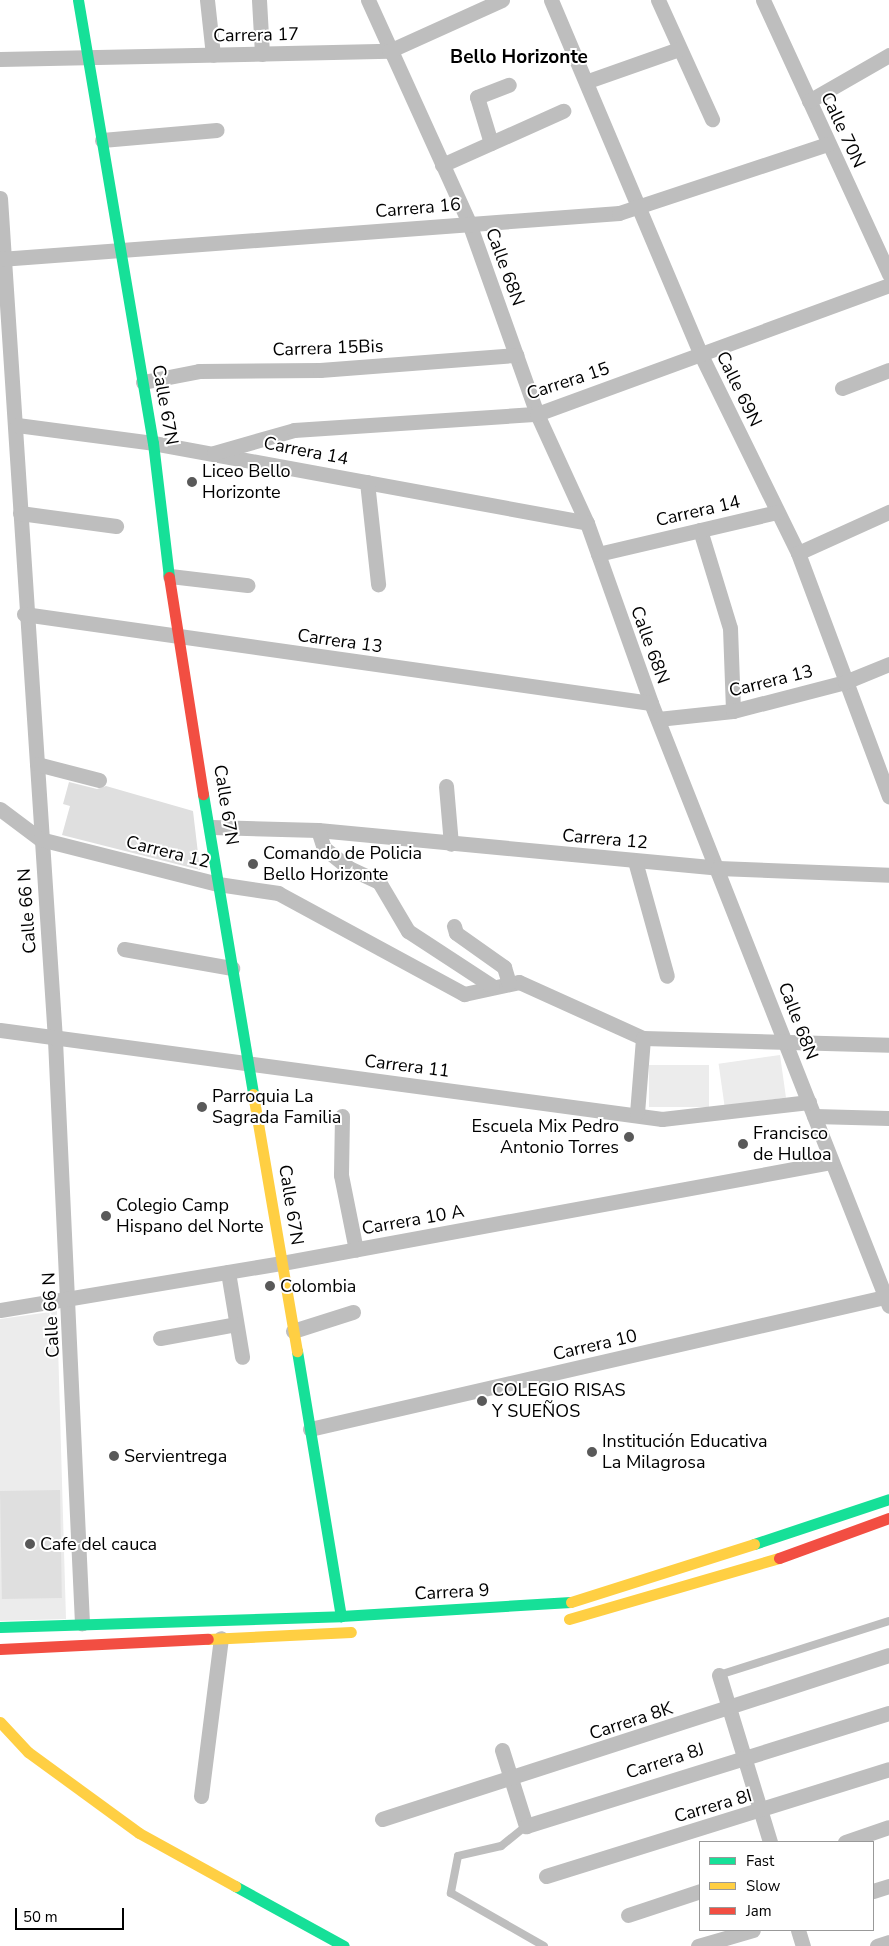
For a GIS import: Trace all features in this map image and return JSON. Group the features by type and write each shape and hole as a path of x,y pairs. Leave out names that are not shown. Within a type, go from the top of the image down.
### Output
{"main road":[{"name":"Calle 67N","path":"78,0 154,443 177,638 211,827 218,884 341,1616"},
{"name":"Carrera 9","path":"0,1627 341,1616 594,1598 889,1499"},
{"path":"554,1620 600,1614 743,1570 889,1518"},
{"path":"0,1650 362,1631"},
{"path":"0,1722 28,1752 139,1833 344,1946"}],"street":[{"path":"206,0 213,55"},
{"path":"259,0 262,54"},
{"name":"Calle 68N","path":"368,0 389,51 469,223 537,414 587,523 658,719 888,1300"},
{"name":"Carrera 17","path":"0,59 389,51 502,0"},
{"name":"Calle 69N","path":"551,0 588,81 701,355 798,554 889,796"},
{"path":"658,0 712,119"},
{"name":"Calle 70N","path":"763,0 889,274"},
{"path":"588,81 679,49"},
{"path":"809,101 889,55"},
{"path":"491,143 477,97 509,84"},
{"path":"442,165 563,111"},
{"path":"102,140 217,130"},
{"name":"Carrera 16","path":"1,258 120,252 469,223 619,213 828,144"},
{"name":"Calle 66 N","path":"0,198 1,258 18,425 24,614 37,764 69,1298 82,1623"},
{"name":"Carrera 15","path":"214,453 294,430 537,414 889,285"},
{"name":"Carrera 15Bis","path":"143,382 199,371 320,370 516,355"},
{"path":"842,388 889,370"},
{"name":"Carrera 14","path":"18,425 214,453 587,523"},
{"path":"368,482 378,584"},
{"name":"Carrera 14","path":"598,554 778,512"},
{"path":"798,554 889,512"},
{"path":"20,513 116,526"},
{"path":"700,530 730,628 733,711"},
{"path":"170,576 247,585"},
{"name":"Carrera 13","path":"24,614 177,638 652,703"},
{"name":"Carrera 13","path":"658,719 733,711 845,682 889,664"},
{"path":"37,764 99,780"},
{"path":"446,786 451,844"},
{"name":"Carrera 12","path":"0,809 40,839 218,884 278,893 464,994 492,986 518,982 643,1038 786,1041"},
{"name":"Carrera 12","path":"211,827 318,830 718,868 889,874"},
{"path":"318,830 324,848 349,868 379,882 408,931 492,986"},
{"path":"635,861 667,976"},
{"path":"454,926 456,933 504,967 509,983"},
{"path":"124,949 232,968"},
{"name":"Carrera 11","path":"0,1030 54,1040 637,1113 662,1119 809,1102"},
{"path":"637,1113 643,1038"},
{"path":"786,1041 889,1045"},
{"path":"342,1116 341,1175 356,1250"},
{"path":"814,1116 889,1118"},
{"name":"Carrera 10 A","path":"0,1310 356,1250 832,1162"},
{"path":"228,1272 242,1357"},
{"name":"Carrera 10","path":"310,1429 888,1300"},
{"path":"293,1331 353,1312"},
{"path":"160,1338 236,1324"},
{"path":"201,1796 221,1638"},
{"name":"Carrera 8K","path":"382,1819 729,1710 889,1655"},
{"path":"719,1675 770,1841"},
{"name":"Carrera 8J","path":"526,1826 743,1755 889,1713"},
{"path":"502,1750 526,1826"},
{"name":"Carrera 8I","path":"546,1876 761,1811 889,1769"},
{"path":"848,1841 889,1827"},
{"path":"874,1891 889,1886"},
{"path":"628,1915 699,1891"},
{"path":"698,1946 750,1931"},
{"path":"798,1931 803,1946"},
{"path":"877,1946 889,1942"}],"lane":[{"path":"719,1675 889,1621"},
{"name":"Carrera 8J","path":"526,1826 501,1846 458,1856 451,1893 544,1946"}],"shaded area":[{"path":"780,1055 786,1098 725,1106 719,1064"},
{"path":"649,1065 709,1065 709,1107 649,1107"},
{"path":"57,1311 66,1619 0,1621 0,1319"}],"building":[{"path":"69,782 97,789 106,786 193,811 200,870 62,835 70,806 63,804"},
{"name":"Cafe del cauca","path":"60,1490 62,1598 2,1599 0,1491"}],"traffic: fast":[{"path":"78,0 153,443 169,577"},
{"path":"203,794 253,1094"},
{"path":"297,1351 341,1616"},
{"path":"754,1544 889,1499"},
{"path":"0,1627 341,1616 571,1602"},
{"path":"235,1886 344,1946"}],"traffic: slow":[{"path":"253,1094 297,1351"},
{"path":"571,1602 754,1544"},
{"path":"569,1619 779,1558"},
{"path":"208,1639 351,1632"},
{"path":"0,1722 28,1752 139,1833 235,1886"}],"traffic: jam":[{"path":"169,577 203,794"},
{"path":"779,1558 889,1518"},
{"path":"0,1649 208,1639"}],"place":[{"name":"Liceo Bello Horizonte","path":"192,482"},
{"name":"Comando de Policia Bello Horizonte","path":"253,864"},
{"name":"Parroquia La Sagrada Familia","path":"202,1107"},
{"name":"Escuela Mix Pedro Antonio Torres","path":"629,1137"},
{"name":"Francisco de Hulloa","path":"743,1144"},
{"name":"Colegio Camp Hispano del Norte","path":"106,1216"},
{"name":"Colombia","path":"270,1286"},
{"name":"COLEGIO RISAS Y SUEÑOS","path":"482,1401"},
{"name":"Institución Educativa La Milagrosa","path":"592,1452"},
{"name":"Servientrega","path":"114,1456"},
{"name":"Cafe del cauca","path":"30,1544"}],"district":[{"name":"Bello Horizonte","path":"519,58"}]}
